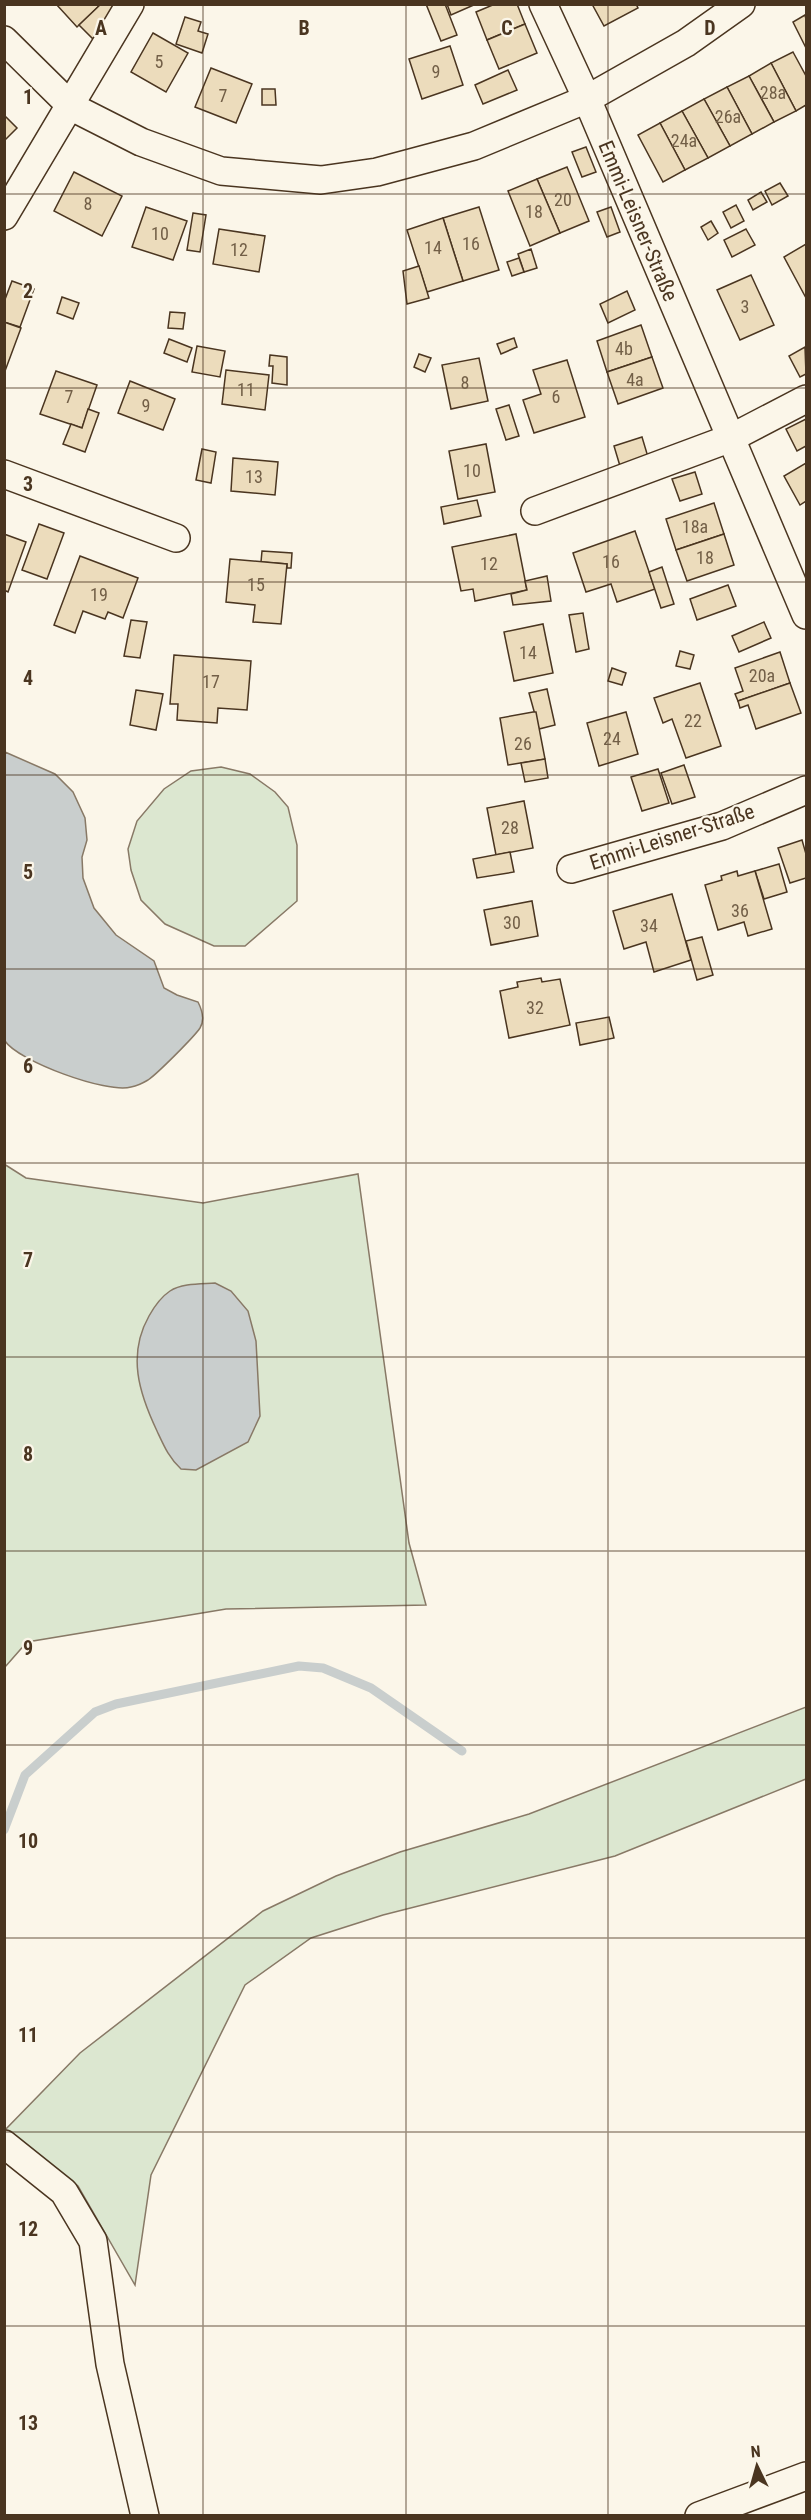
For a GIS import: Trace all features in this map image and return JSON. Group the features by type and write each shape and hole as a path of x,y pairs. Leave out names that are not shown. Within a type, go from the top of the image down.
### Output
{"street":[{"path":"4,216 72,106 130,4"},
{"name":"Emmi-Leisner-Straße","path":"543,4 587,99 807,615"},
{"path":"4,40 72,106 141,142 221,171 321,180 377,172 474,146 587,99 687,44 741,4"},
{"path":"535,511 731,438 807,399"},
{"path":"4,474 176,538"},
{"name":"Emmi-Leisner-Straße","path":"571,869 722,826 807,790"},
{"path":"4,2144 64,2192 93,2241 110,2364 145,2516"},
{"path":"699,2516 807,2476"}],"green space":[{"path":"221,767 250,774 275,792 288,807 297,845 297,901 245,946 214,946 165,924 141,900 131,870 128,849 137,821 164,789 191,771"},
{"path":"4,1164 26,1178 203,1203 358,1174 409,1543 426,1605 226,1609 27,1642 5,1667"},
{"path":"806,1707 806,1779 615,1856 383,1915 311,1938 245,1985 151,2175 135,2285 78,2186 5,2130 80,2053 263,1911 336,1876 400,1852 529,1814"}],"shaded area":[{"path":"5,752 55,774 73,792 85,818 87,840 82,857 83,878 94,908 116,935 154,961 164,988 198,1002 203,1018 200,1028 159,1071 140,1084 119,1088 84,1081 27,1058 5,1041"},
{"path":"215,1283 231,1291 248,1311 256,1341 260,1416 248,1442 196,1470 181,1469 165,1447 145,1402 138,1374 138,1345 149,1316 167,1293 186,1285"}],"building":[{"path":"56,4 101,4 77,27"},
{"path":"101,4 116,4 94,40 79,25"},
{"path":"426,4 445,4 457,35 441,41"},
{"path":"447,4 476,4 451,15"},
{"path":"495,4 517,4 525,24 487,40 476,12"},
{"path":"592,4 636,4 638,8 604,26"},
{"path":"805,15 806,19 806,48 793,22"},
{"path":"185,17 201,22 198,31 208,34 202,53 176,44"},
{"path":"525,24 537,53 499,69 487,40"},
{"path":"153,33 188,53 166,92 131,72"},
{"path":"450,46 463,85 422,99 409,59"},
{"path":"793,52 806,76 806,105 796,111 771,63"},
{"path":"771,63 796,111 774,122 749,76"},
{"path":"211,68 252,84 236,123 195,107"},
{"path":"508,70 517,90 483,104 475,85"},
{"path":"749,76 774,122 752,134 727,87"},
{"path":"727,87 752,134 730,146 704,99"},
{"path":"262,89 275,89 276,105 262,105"},
{"path":"704,99 730,146 708,158 682,111"},
{"path":"682,111 708,158 685,170 660,123"},
{"path":"4,115 17,128 4,141"},
{"path":"660,123 685,170 663,182 638,135"},
{"path":"586,147 596,172 582,177 572,152"},
{"path":"567,167 589,221 560,233 537,179"},
{"path":"74,172 122,196 102,236 54,211"},
{"path":"537,179 560,233 530,246 508,191"},
{"path":"780,183 788,196 772,205 765,191"},
{"path":"761,192 767,202 753,210 748,200"},
{"path":"736,205 744,221 731,228 723,212"},
{"path":"146,207 187,221 173,260 132,247"},
{"path":"479,207 499,270 463,281 443,218"},
{"path":"611,207 620,232 607,237 597,212"},
{"path":"193,213 206,215 200,252 187,250"},
{"path":"443,218 463,281 427,292 407,230"},
{"path":"711,221 718,233 708,240 701,227"},
{"path":"219,229 265,236 259,272 213,264"},
{"path":"746,229 755,245 732,257 724,240"},
{"path":"806,244 806,298 784,257"},
{"path":"531,249 537,268 524,272 518,254"},
{"path":"519,258 524,272 512,276 507,262"},
{"path":"419,266 429,298 407,304 403,271"},
{"path":"751,275 774,325 740,340 717,290"},
{"path":"12,281 34,289 20,327 4,322 4,302"},
{"path":"627,291 635,310 608,323 600,304"},
{"path":"62,297 79,303 73,319 57,313"},
{"path":"170,312 185,313 183,329 168,328"},
{"path":"4,322 21,328 5,371 4,371"},
{"path":"641,325 652,357 607,372 597,341"},
{"path":"514,338 517,347 501,354 497,344"},
{"path":"169,339 192,348 187,362 164,353"},
{"path":"197,346 225,351 220,377 192,372"},
{"path":"805,347 806,374 800,377 789,356"},
{"path":"419,354 431,358 425,372 414,367"},
{"path":"270,355 287,357 287,385 272,383 273,366 269,366"},
{"path":"652,357 663,388 618,404 607,372"},
{"path":"479,358 488,401 451,409 442,365"},
{"path":"567,360 585,417 534,433 523,400 541,394 533,370"},
{"path":"226,370 269,375 265,410 222,404"},
{"path":"56,371 97,385 82,428 40,414"},
{"path":"130,381 175,399 163,430 118,413"},
{"path":"509,405 519,436 506,440 496,409"},
{"path":"88,409 99,413 85,452 63,444 71,424 82,428"},
{"path":"806,419 806,446 797,451 786,429"},
{"path":"642,437 648,457 620,466 614,446"},
{"path":"486,444 495,492 458,499 449,451"},
{"path":"202,449 216,452 211,483 196,480"},
{"path":"233,458 278,462 275,495 231,491"},
{"path":"806,463 806,501 800,505 784,476"},
{"path":"695,472 702,494 680,501 672,479"},
{"path":"477,500 481,516 444,524 441,507"},
{"path":"714,503 724,534 676,550 666,519"},
{"path":"39,524 64,533 47,579 22,570"},
{"path":"635,531 655,589 617,602 611,584 586,592 573,553"},
{"path":"4,534 26,542 8,592 4,590"},
{"path":"516,534 527,590 475,601 473,589 461,591 452,547"},
{"path":"724,534 734,565 687,581 676,550"},
{"path":"262,551 292,553 291,568 287,568 287,564 261,562"},
{"path":"80,556 138,578 123,618 108,612 105,619 83,611 75,633 54,625"},
{"path":"230,559 287,564 281,624 253,622 255,605 226,602"},
{"path":"662,567 674,604 661,608 649,572"},
{"path":"547,576 551,601 513,605 511,594 527,590 525,581"},
{"path":"728,585 736,606 697,620 690,599"},
{"path":"583,613 589,649 576,652 569,615"},
{"path":"131,620 147,622 140,658 124,656"},
{"path":"764,622 771,638 739,652 732,636"},
{"path":"543,624 553,673 514,681 504,632"},
{"path":"680,651 694,655 690,669 676,666"},
{"path":"780,652 790,683 738,701 735,694 743,691 735,668"},
{"path":"174,655 251,661 247,710 218,708 217,723 177,720 178,704 170,704"},
{"path":"612,668 626,673 622,685 608,681"},
{"path":"700,683 721,746 686,758 672,719 663,723 654,698"},
{"path":"790,683 801,713 756,729 748,705 740,708 738,701"},
{"path":"547,689 555,725 539,729 529,693"},
{"path":"136,690 163,694 156,730 130,725"},
{"path":"536,712 545,759 508,765 500,718"},
{"path":"626,712 638,754 599,766 587,723"},
{"path":"545,759 548,778 525,782 521,763"},
{"path":"684,765 695,797 672,804 661,773"},
{"path":"658,769 669,803 642,811 631,777"},
{"path":"524,801 533,848 496,855 487,808"},
{"path":"802,840 806,854 806,878 790,883 778,848"},
{"path":"510,852 514,872 477,878 473,859"},
{"path":"779,864 787,892 764,899 755,871"},
{"path":"737,871 738,876 755,871 772,929 748,936 744,922 718,930 705,885 722,880 721,876"},
{"path":"672,894 691,960 654,972 646,942 624,949 613,911"},
{"path":"532,901 538,936 491,945 484,910"},
{"path":"702,937 713,975 697,980 686,941"},
{"path":"541,978 542,982 560,979 570,1025 509,1038 500,991 518,987 517,982"},
{"path":"609,1017 614,1038 580,1045 576,1023"}],"waterway":[{"path":"4,1830 25,1775 95,1712 116,1704 299,1666 323,1668 371,1688 462,1751"}]}
